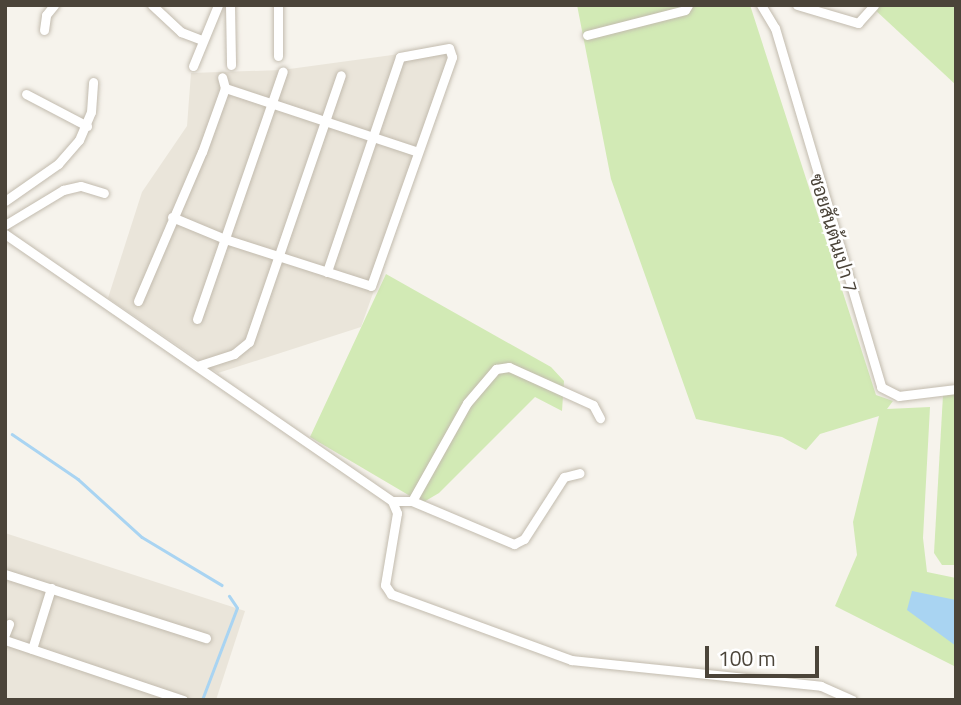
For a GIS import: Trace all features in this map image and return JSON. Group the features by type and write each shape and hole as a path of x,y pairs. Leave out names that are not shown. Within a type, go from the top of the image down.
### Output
{"street":[{"path":"44,30 46,15 54,5"},
{"path":"152,5 181,32 202,40"},
{"path":"193,66 218,5"},
{"path":"230,5 231,65"},
{"path":"278,5 278,56"},
{"path":"587,34 685,10 688,5"},
{"name":"ซอยสันต้นเปา 7","path":"761,5 775,28 881,387 900,396 956,389"},
{"path":"797,5 858,23 874,5"},
{"path":"172,217 225,239 279,256 327,272 371,286 452,57 449,48 400,57 327,272"},
{"path":"197,319 283,71"},
{"path":"197,366 234,354 249,342 341,75"},
{"path":"138,301 225,89 222,77"},
{"path":"5,201 58,164 87,126 93,82"},
{"path":"225,89 418,152"},
{"path":"26,94 87,126"},
{"path":"5,225 63,190 81,186 104,193"},
{"path":"5,234 392,500 411,501 514,544 524,539 565,477 580,473"},
{"path":"411,501 467,403 496,369 509,367 593,405 600,418"},
{"path":"392,500 397,513 385,585 391,594 570,660 821,685 852,700"},
{"path":"5,574 206,638"},
{"path":"32,649 51,588"},
{"path":"5,634 9,624"},
{"path":"5,640 183,700"}],"shaded area":[{"path":"451,47 456,59 361,327 218,373 108,298 142,192 187,126 191,73 282,70"},
{"path":"5,533 245,611 216,700 5,698"}],"green space":[{"path":"577,5 750,5 876,395 893,401 887,409 930,407 923,538 927,572 956,578 956,667 835,606 857,555 853,522 879,416 820,434 806,450 782,437 696,419 611,179"},
{"path":"874,5 956,5 956,85 873,8"},
{"path":"386,274 551,367 564,381 562,411 535,397 439,493 422,503 310,437"},
{"path":"956,393 956,565 942,565 934,553 943,395"}],"water":[{"path":"912,591 956,600 956,646 907,610"}],"waterway":[{"path":"12,434 78,479 142,537 222,585"},
{"path":"202,700 237,608 229,596"}]}
